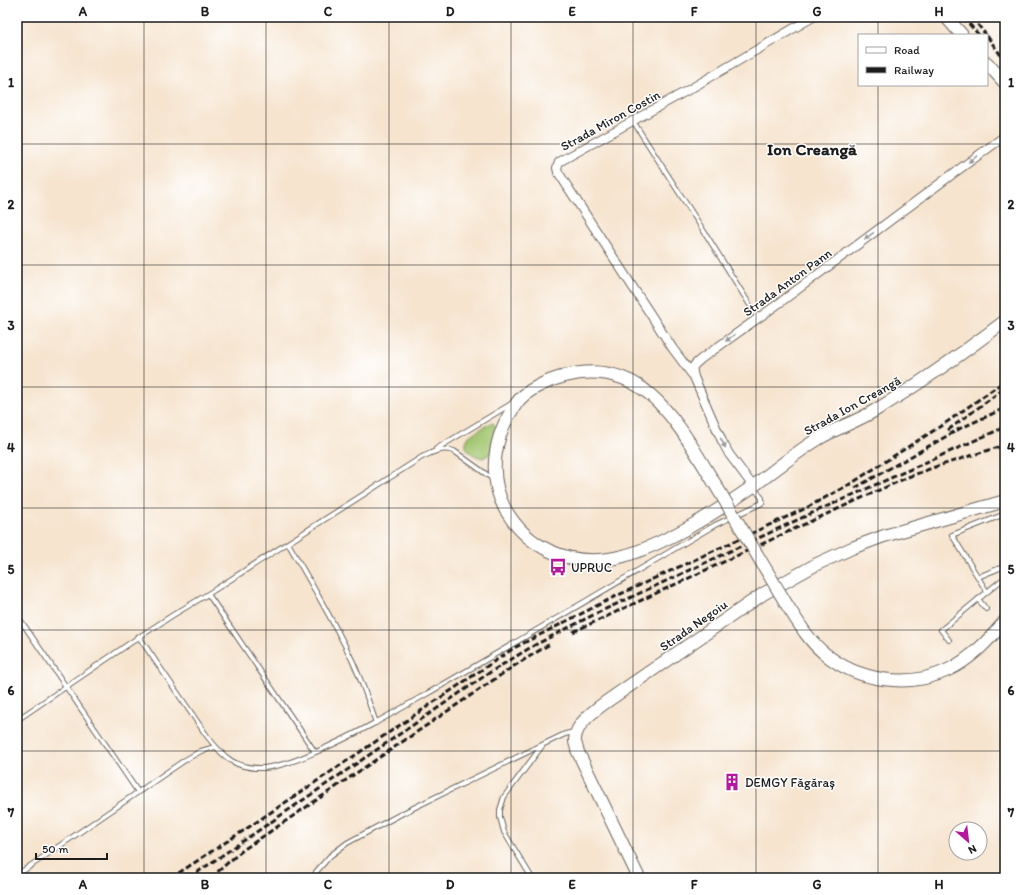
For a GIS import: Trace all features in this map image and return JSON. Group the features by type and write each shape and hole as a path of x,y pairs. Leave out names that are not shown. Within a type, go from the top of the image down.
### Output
{"main road":[{"path":"946,17 961,34"},
{"path":"988,64 1005,83"},
{"name":"Strada Ion Creangă","path":"519,400 507,419 501,434 495,459 496,481 500,498 508,514 527,537 558,555 584,560 612,559 640,551 703,519 753,486 819,438 871,413 896,398 1005,321"},
{"path":"519,400 526,394 547,382 558,378 572,374 598,372 608,373 632,382 652,396 668,412 677,424 715,484 796,620 809,638 824,653 854,672 874,678 901,681 937,675 972,655 1005,621"},
{"name":"Strada Negoiu","path":"577,731 583,722 595,710 763,594 790,578 823,561 867,542 1005,501"},
{"path":"989,506 1005,512"},
{"path":"577,731 575,740 577,750 638,878"}],"street":[{"name":"Strada Miron Costin","path":"694,377 673,349 558,172 557,168 559,162 690,89 813,17"},
{"name":"Strada Anton Pann","path":"694,377 692,370 694,365 701,359 1005,136"},
{"path":"694,377 729,454 753,486"}],"lane":[{"path":"632,121 758,318"},
{"path":"17,720 173,615 422,458 519,400"},
{"path":"422,458 437,450 448,449 473,463 496,481"},
{"path":"139,637 215,747 230,761 250,768 278,766 298,760 376,723 716,525 760,504 762,502 762,498 753,486"},
{"path":"987,592 952,535 1005,512"},
{"path":"288,543 353,662 376,723"},
{"path":"978,577 1005,566"},
{"path":"949,640 941,630 1003,579"},
{"path":"208,594 315,752"},
{"path":"978,599 986,609"},
{"path":"17,614 138,792"},
{"path":"315,878 316,872 330,856 347,842 544,744 565,734 577,731"},
{"path":"532,878 504,832 500,817 500,810 504,798 544,744"},
{"path":"17,875 185,760 201,751 215,747"}],"green space":[{"path":"493,423 496,427 490,454 483,458 468,451 466,444 469,436"}],"railway":[{"path":"963,17 978,34"},
{"path":"972,17 985,34"},
{"path":"988,37 1005,61"},
{"path":"171,878 514,648 612,598 806,508 852,483 944,424 1005,381"},
{"path":"948,430 1005,388"},
{"path":"855,488 961,428 1005,408"},
{"path":"189,878 492,671 533,646 595,614 810,514 1005,427"},
{"path":"573,632 908,477 1005,445"},
{"path":"211,878 243,850 514,666 550,644"}],"place":[{"name":"UPRUC","path":"558,567"},
{"name":"DEMGY Făgăraș","path":"732,782"}],"district":[{"name":"Ion Creangă","path":"812,149"}]}
